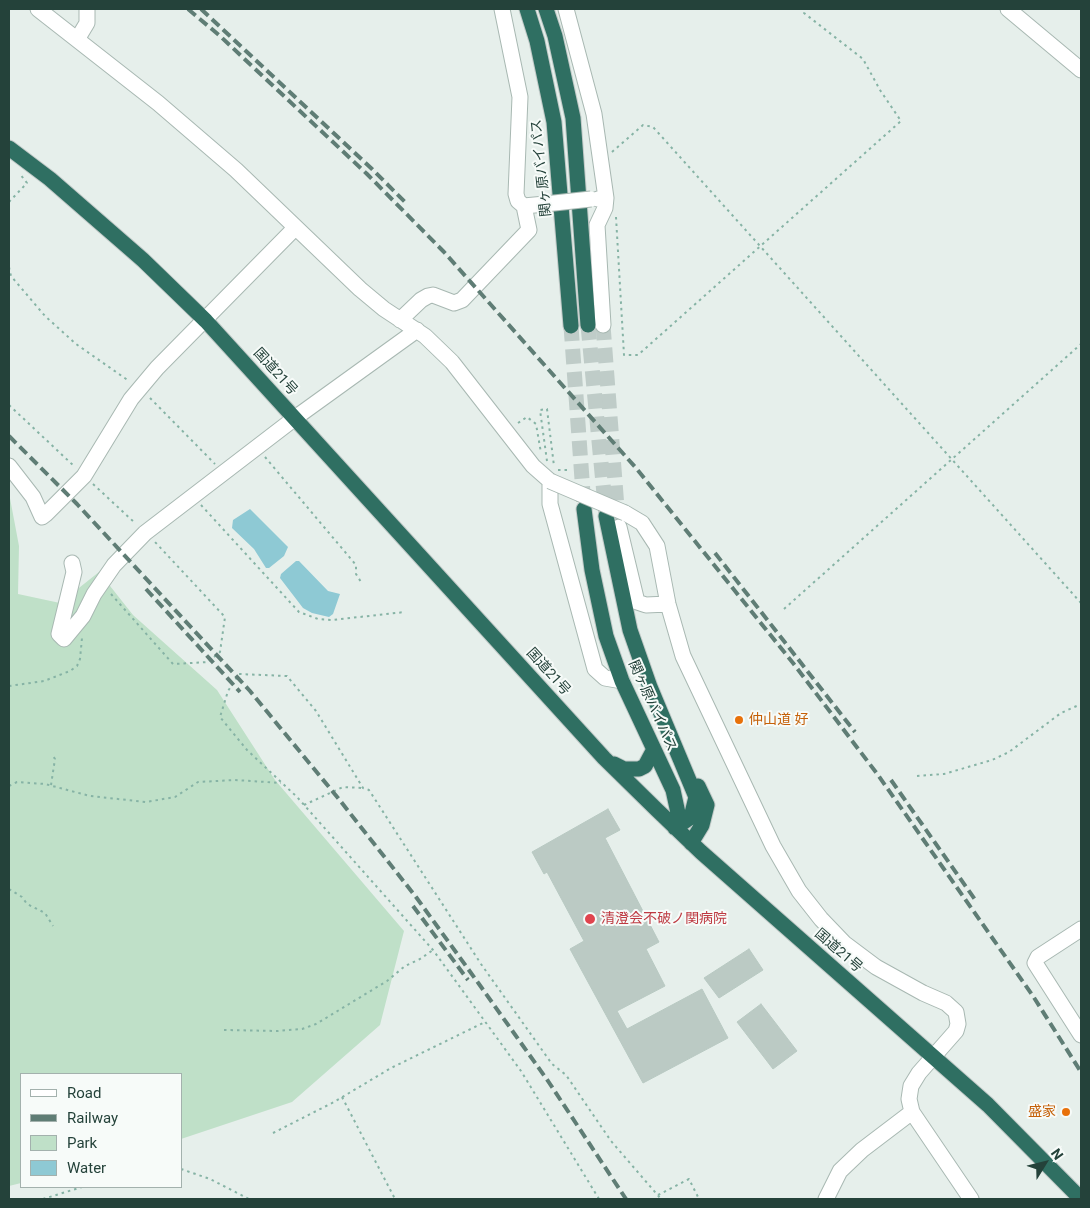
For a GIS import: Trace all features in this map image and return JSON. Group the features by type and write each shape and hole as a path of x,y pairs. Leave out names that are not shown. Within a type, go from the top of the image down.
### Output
{"highway":[{"name":"関ヶ原バイパス","path":"527,9 537,41 554,122 571,326"},
{"path":"546,9 555,36 573,118 588,325"},
{"name":"国道21号","path":"9,148 50,179 143,260 206,321 604,758 692,843 988,1105 1081,1199"},
{"name":"関ヶ原バイパス","path":"584,508 592,570 606,636 622,681 677,801 676,828"},
{"name":"関ヶ原バイパス","path":"606,516 630,630 650,687 696,797 691,817 676,828"},
{"path":"604,758 624,769 633,771 645,766 653,751"},
{"name":"関ヶ原バイパス","path":"678,752 707,805 702,825 692,843"}],"street":[{"path":"38,9 78,38 236,170 360,289 416,330 446,355 533,466 550,481 622,520 642,523 657,546 668,604 683,656 773,846 799,891 821,919 844,943 876,967 923,993 946,1003 956,1012 958,1024 956,1031 933,1056 911,1086 908,1099 912,1112 971,1199"},
{"path":"78,38 86,23 87,9"},
{"path":"400,320 421,300 433,294 454,303 462,300 529,230 524,206 518,201 516,194 520,96 502,9"},
{"path":"566,9 594,114 601,162 599,199 605,208 597,225 603,326"},
{"path":"1008,9 1081,70"},
{"path":"524,206 599,199"},
{"path":"9,466 29,491 42,517 84,476 104,440 140,388 157,368 206,321 296,228"},
{"path":"72,563 74,572 59,634 64,639 83,616 94,594 114,565 145,533 295,418 416,330"},
{"path":"550,481 550,504 594,669 605,678 622,681"},
{"path":"622,520 637,602 646,605 668,604"},
{"path":"1081,929 1038,957 1035,963 1081,1036"},
{"path":"826,1199 840,1172 862,1150 912,1112"}],"path":[{"path":"599,199 613,202 616,215 624,355 638,355 901,121 862,60 804,13 805,9"},
{"path":"601,162 643,125 650,124 1081,603"},
{"path":"9,202 27,183 15,167"},
{"path":"9,267 11,276 46,316 76,344 140,388 224,473"},
{"path":"784,609 1081,344"},
{"path":"542,463 548,462 540,410 548,409 554,470 568,470"},
{"path":"506,432 527,417 532,419 536,424 541,453"},
{"path":"257,447 356,565 356,574 361,582"},
{"path":"193,496 299,612 318,619 332,620 405,612"},
{"path":"9,686 44,680 70,671 76,666 80,659 83,616"},
{"path":"363,788 316,711 287,676 239,674 228,691 220,718 247,750 304,805 433,950 521,1071 599,1199"},
{"path":"917,776 944,774 992,760 1009,752 1061,713 1081,704"},
{"path":"51,786 55,759 53,756"},
{"path":"9,786 17,782 51,786 90,796 146,802 175,796 198,782 235,780 282,783"},
{"path":"304,805 343,787 369,790 481,964 552,1064 566,1075 611,1142 661,1199"},
{"path":"9,889 22,897 27,904 45,913 53,926"},
{"path":"224,1030 277,1031 302,1029 316,1024 387,981 405,966 433,950"},
{"path":"273,1133 342,1098 391,1068 470,1028 486,1022"},
{"path":"342,1098 395,1199"},
{"path":"182,1169 210,1179 249,1199"},
{"path":"658,1195 689,1179 699,1199"},
{"path":"43,1199 79,1188"}],"green space":[{"path":"9,493 19,546 18,594 60,603 99,572 133,615 217,690 275,780 404,931 380,1025 292,1102 182,1139 182,1073 20,1073 20,1183 9,1186"}],"water":[{"path":"250,509 288,547 284,556 269,568 266,568 254,549 232,528 233,520"},
{"path":"296,561 299,561 328,591 340,594 333,614 329,617 312,613 303,608 280,578 281,574"}],"building":[{"path":"608,809 620,830 605,838 659,942 646,949 665,986 617,1011 627,1029 702,989 728,1038 643,1083 570,949 584,941 547,872 544,874 532,852"},
{"path":"749,949 763,970 719,998 704,978"},
{"path":"761,1004 797,1051 773,1069 737,1022"}],"tunnel":[{"path":"588,325 606,515"},
{"path":"603,325 618,521"},
{"path":"571,326 584,507"}],"railway":[{"path":"188,9 220,36 367,174 444,252 636,468 793,663 878,775 1033,996 1081,1072"},
{"path":"201,9 406,203"},
{"path":"9,436 77,504 250,691 338,798 416,897 479,984 548,1081 626,1199"},
{"path":"715,553 855,732"},
{"path":"146,589 240,692"},
{"path":"891,780 976,901"},
{"path":"413,906 468,980"}],"place":[{"name":"仲山道 好","path":"739,720"},
{"name":"清澄会不破ノ関病院","path":"590,919"},
{"name":"盛家","path":"1066,1112"}]}
